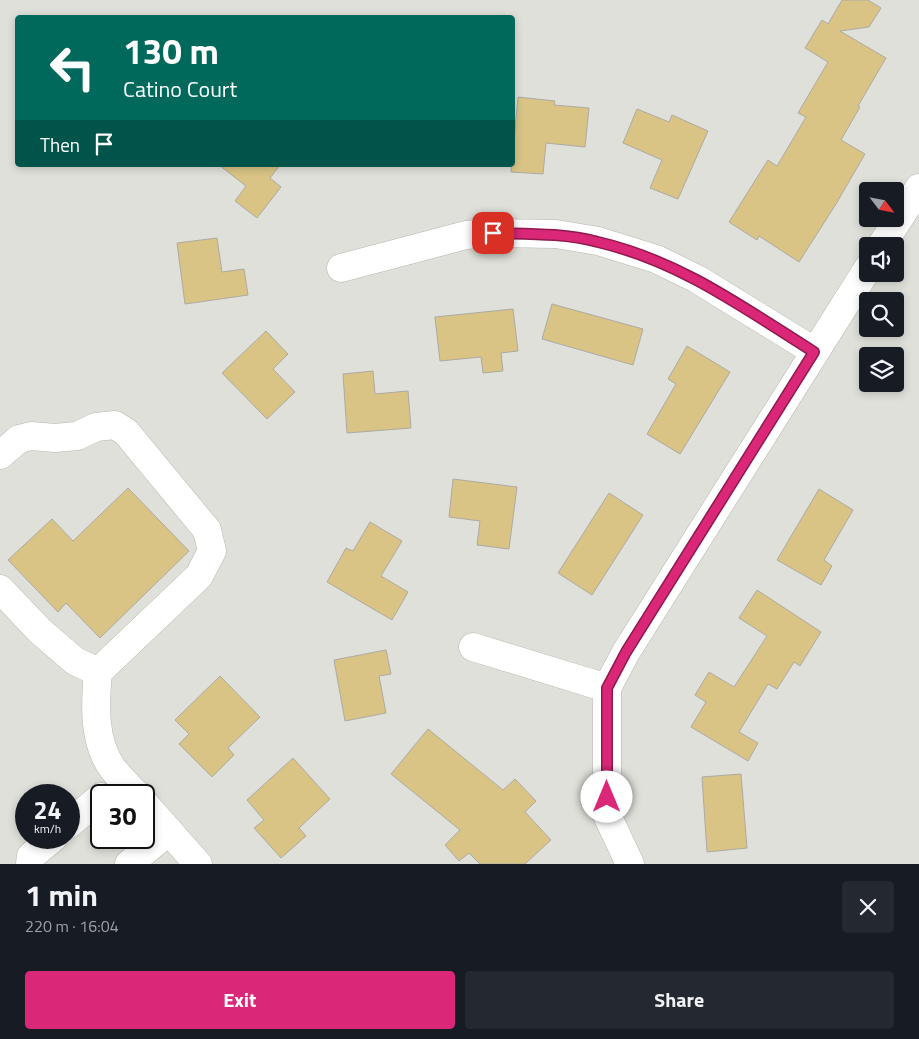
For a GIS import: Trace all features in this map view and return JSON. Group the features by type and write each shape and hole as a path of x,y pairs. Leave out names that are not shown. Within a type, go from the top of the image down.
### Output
{"street":[{"path":"887,237 919,188"},
{"path":"341,268 466,236 493,233 556,234 598,241 656,259 697,279 814,352"},
{"path":"630,864 607,815 607,688 626,652 859,282"},
{"path":"0,455 19,439 31,436 55,438 77,436 96,427 115,425 126,432 207,530 212,551 199,576 98,672 95,702 101,746 114,784"},
{"path":"0,589 40,632 75,662 98,672"},
{"path":"474,647 607,688"},
{"path":"80,815 90,807"},
{"path":"155,815 198,864"},
{"path":"129,864 169,831"},
{"path":"30,864 31,856 40,849"}],"building":[{"path":"842,0 868,0 881,8 869,27 840,31 886,58 841,140 865,154 799,262 759,236 757,240 729,222 768,160 777,166 806,117 798,113 828,62 805,48 822,20 828,24"},
{"path":"518,97 555,101 554,105 589,108 585,147 546,143 543,174 511,172 511,167 515,167 515,129"},
{"path":"637,109 669,122 672,115 708,131 678,199 650,188 662,160 623,143"},
{"path":"222,167 278,167 270,178 281,187 257,218 235,201 246,186"},
{"path":"217,238 222,272 244,269 248,295 185,304 177,243"},
{"path":"552,304 643,329 633,365 542,339"},
{"path":"513,309 518,351 501,353 503,371 483,373 481,357 440,361 435,317"},
{"path":"266,331 288,354 273,369 295,392 267,419 222,373"},
{"path":"687,346 730,372 680,454 647,434 676,384 668,379"},
{"path":"373,371 375,394 408,391 411,428 347,433 343,374"},
{"path":"453,479 517,487 509,549 477,545 480,521 449,517"},
{"path":"128,488 189,551 100,638 66,603 58,612 8,560 52,519 73,541"},
{"path":"819,489 853,510 824,560 832,566 821,585 777,560"},
{"path":"609,493 643,515 592,595 558,573"},
{"path":"370,522 402,541 381,576 408,592 392,620 327,582 346,548 353,551"},
{"path":"757,590 821,632 800,666 794,662 777,689 768,684 739,732 758,743 748,761 691,727 706,702 695,695 709,672 734,687 767,636 739,618"},
{"path":"386,650 391,674 379,676 386,713 345,721 334,660"},
{"path":"220,676 260,717 228,748 234,755 212,777 179,744 189,734 175,720"},
{"path":"428,729 503,790 515,779 536,801 525,812 551,840 525,864 480,864 469,853 459,861 445,845 460,830 391,774"},
{"path":"293,758 330,799 299,828 306,836 281,858 254,828 264,820 247,800"},
{"path":"741,774 747,848 707,852 702,777"}],"route":[{"path":"493,233 556,234 598,241 656,259 697,279 814,352 626,652 607,688 607,797"}]}
